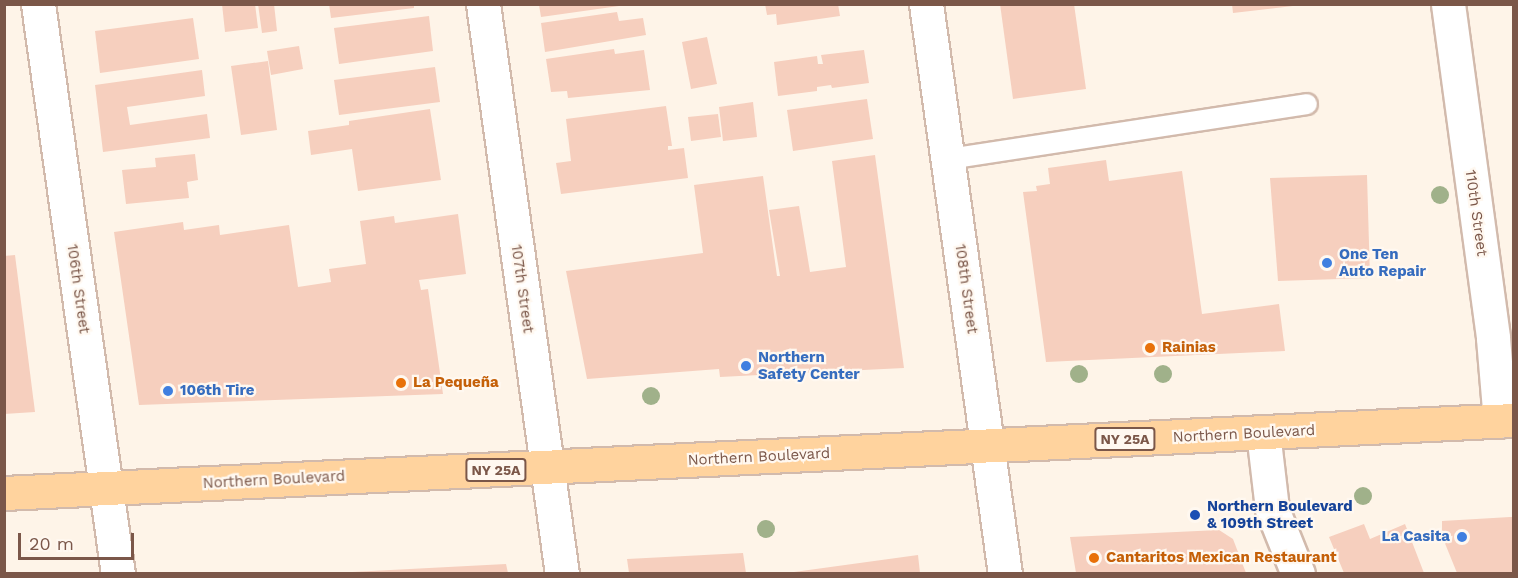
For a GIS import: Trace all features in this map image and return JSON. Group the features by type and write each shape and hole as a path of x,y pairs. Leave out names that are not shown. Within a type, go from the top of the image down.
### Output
{"main road":[{"name":"Northern Boulevard","path":"4,493 1507,421"}],"street":[{"name":"106th Street","path":"38,4 118,573"},
{"name":"107th Street","path":"483,4 562,573"},
{"name":"108th Street","path":"926,4 1005,573"},
{"name":"110th Street","path":"1448,4 1493,338 1507,421"},
{"path":"1263,432 1272,509 1298,573"}],"lane":[{"path":"948,159 1307,104"}],"building":[{"path":"222,4 255,4 258,28 225,32"},
{"path":"258,4 274,4 277,31 262,33"},
{"path":"329,4 414,4 414,8 331,18"},
{"path":"765,4 838,4 840,16 777,25 776,14 767,15"},
{"path":"1000,4 1074,4 1086,89 1013,99"},
{"path":"1232,4 1293,4 1293,6 1233,13"},
{"path":"539,5 619,5 619,6 541,17"},
{"path":"617,12 619,21 643,18 646,35 545,52 541,23"},
{"path":"429,16 433,51 339,64 334,28"},
{"path":"193,18 199,59 100,73 95,31"},
{"path":"707,37 717,84 691,89 682,42"},
{"path":"299,46 303,69 271,75 267,51"},
{"path":"614,49 615,54 644,50 650,90 568,98 567,91 551,92 546,59"},
{"path":"864,50 869,83 832,88 831,85 817,87 817,91 778,96 774,62 817,56 818,64 823,64 821,55"},
{"path":"268,61 277,130 241,135 231,66"},
{"path":"435,67 440,102 339,115 334,80"},
{"path":"202,70 205,96 127,107 130,125 207,114 210,138 103,152 95,85"},
{"path":"867,99 873,139 793,151 787,110"},
{"path":"753,102 757,137 723,141 719,107"},
{"path":"666,106 672,146 668,146 668,150 684,148 688,178 561,194 556,163 571,161 566,119"},
{"path":"430,109 441,180 358,191 352,149 311,155 308,131 349,125 349,121"},
{"path":"718,114 721,137 691,141 688,117"},
{"path":"195,154 198,180 187,182 189,198 126,204 122,170 156,167 155,158"},
{"path":"875,155 904,368 720,377 719,369 587,379 566,271 703,253 694,185 763,176 777,276 780,276 769,210 799,206 810,272 846,267 832,161"},
{"path":"1106,160 1109,181 1182,171 1202,314 1279,304 1285,351 1046,362 1023,192 1037,191 1036,186 1050,184 1048,168"},
{"path":"1367,175 1370,278 1278,281 1270,178"},
{"path":"458,214 466,274 419,280 421,290 428,289 443,394 139,405 114,232 183,222 184,230 219,225 220,235 289,225 298,287 331,282 329,269 366,264 360,221 394,216 395,223"},
{"path":"15,255 35,412 4,414 4,256"},
{"path":"1514,517 1514,573 1457,573 1442,536 1442,521"},
{"path":"1364,524 1370,539 1405,524 1424,573 1344,573 1329,537"},
{"path":"1219,530 1233,539 1246,573 1076,573 1070,537"},
{"path":"743,553 746,573 629,573 627,559"},
{"path":"918,555 920,573 794,573 794,572"},
{"path":"506,564 508,573 352,573 352,572"}],"place":[{"name":"One Ten Auto Repair","path":"1327,263"},
{"name":"Rainias","path":"1150,348"},
{"name":"Northern Safety Center","path":"746,366"},
{"name":"La Pequeña","path":"401,383"},
{"name":"106th Tire","path":"168,391"},
{"name":"Northern Boulevard & 109th Street","path":"1195,515"},
{"name":"La Casita","path":"1462,537"},
{"name":"Cantaritos Mexican Restaurant","path":"1094,558"}]}
